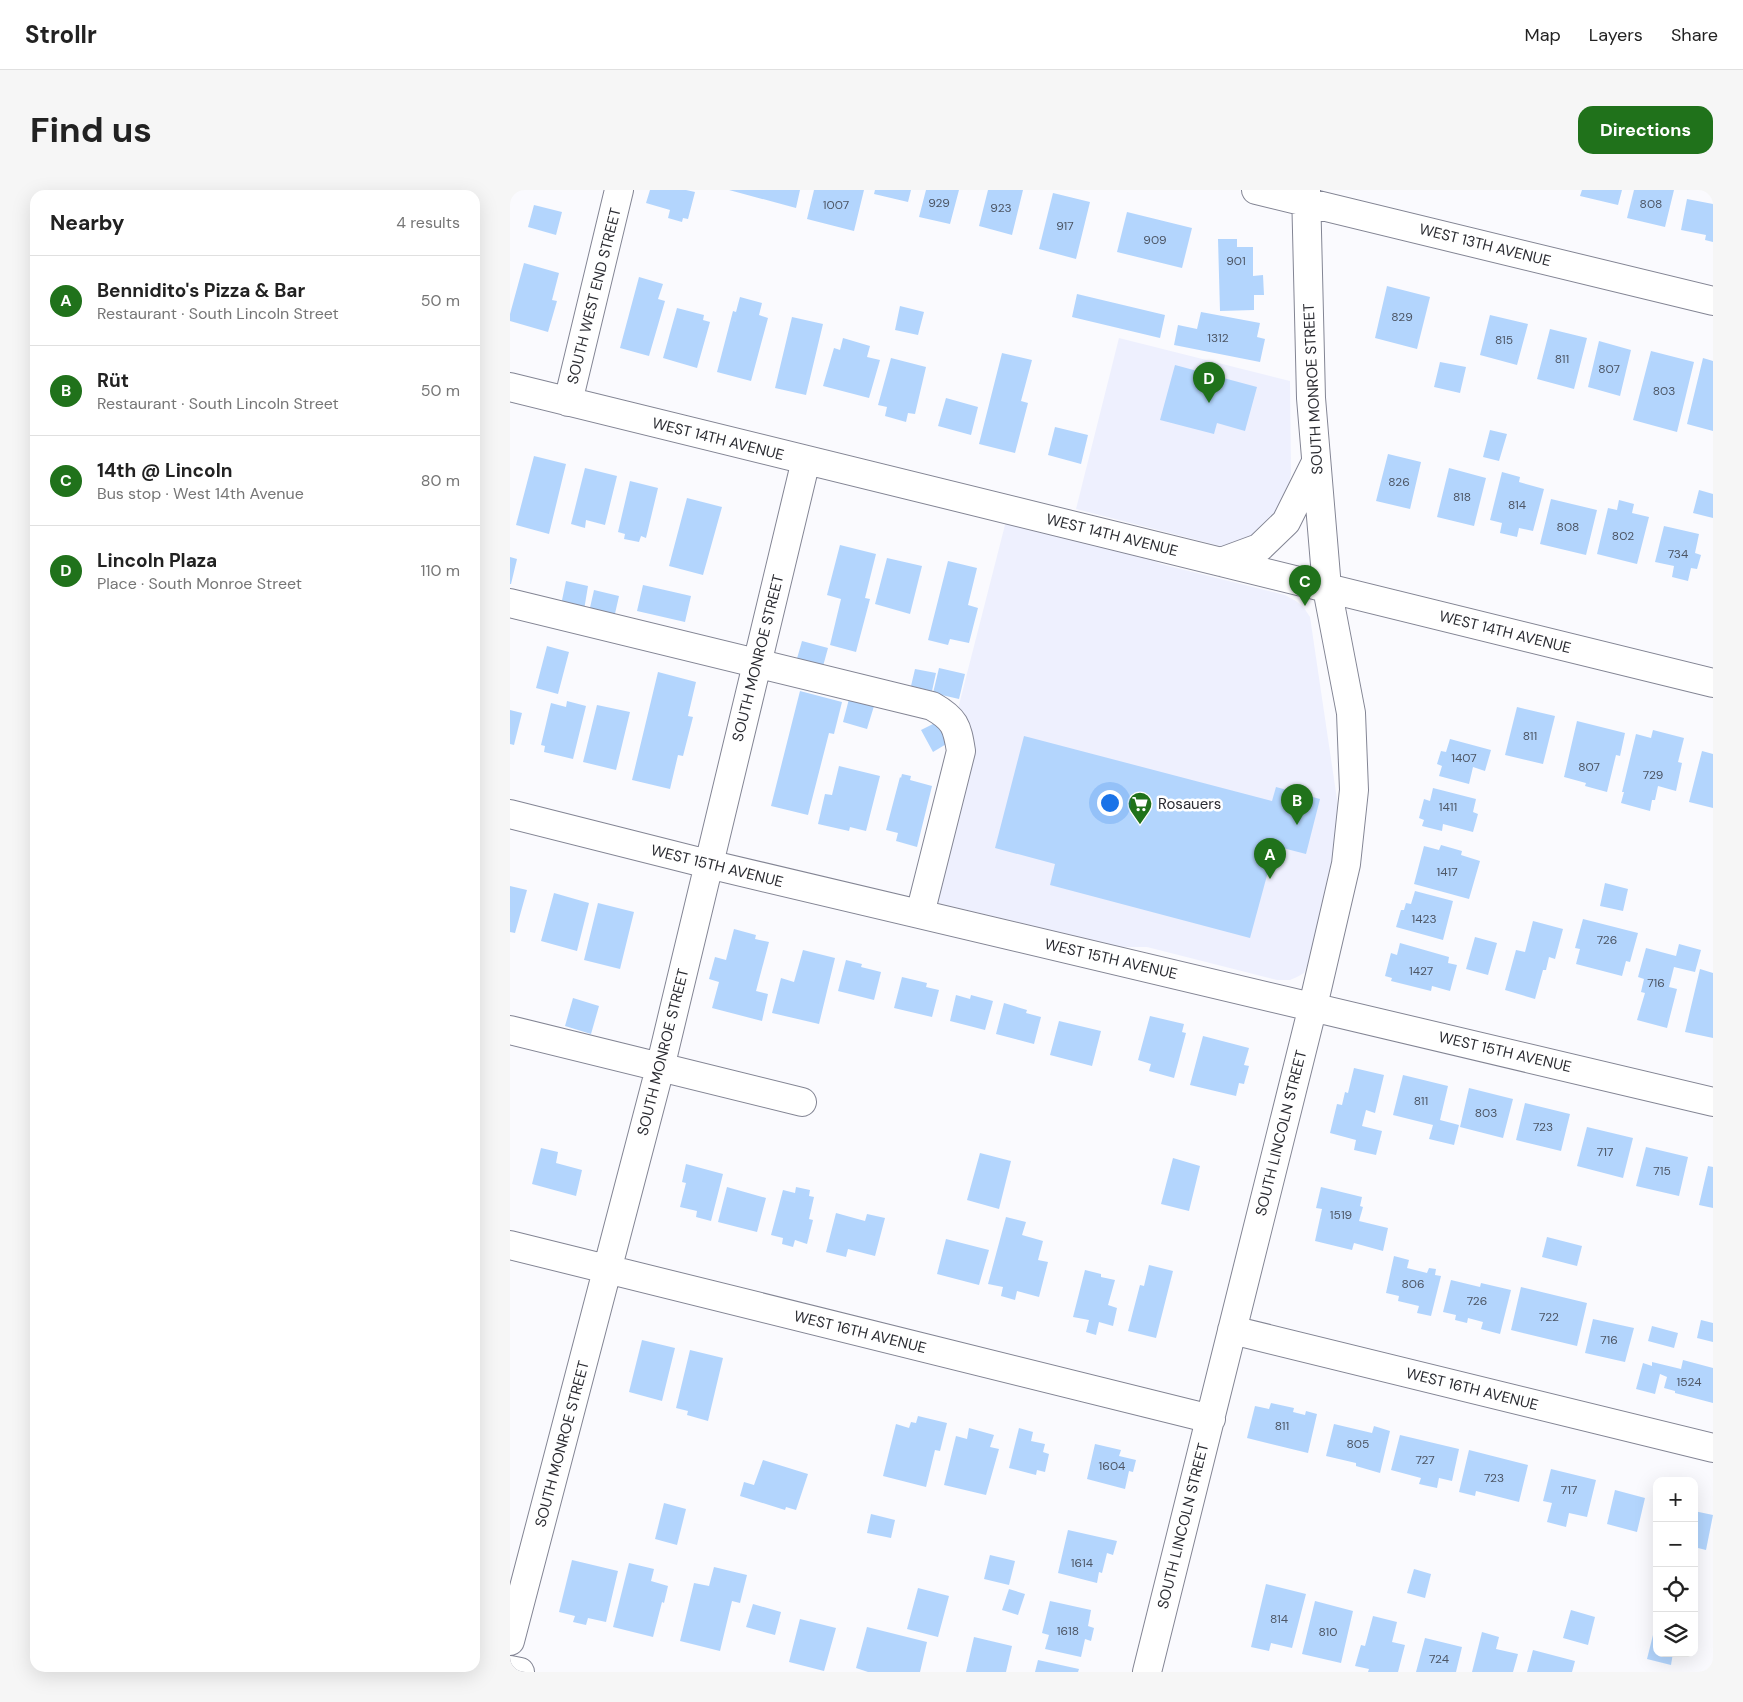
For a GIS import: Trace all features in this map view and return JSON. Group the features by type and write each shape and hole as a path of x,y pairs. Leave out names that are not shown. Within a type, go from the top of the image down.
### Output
{"street":[{"name":"SOUTH WEST END STREET","path":"568,402 619,190"},
{"name":"WEST 13TH AVENUE","path":"1256,190 1306,196 1713,301"},
{"name":"SOUTH MONROE STREET","path":"1306,196 1311,398 1327,588"},
{"name":"WEST 14TH AVENUE","path":"510,387 1713,684"},
{"name":"SOUTH MONROE STREET","path":"510,1641 660,1068 806,460"},
{"path":"1221,562 1259,548 1286,522 1316,462"},
{"name":"SOUTH LINCOLN STREET","path":"1147,1672 1313,1006 1346,864 1354,790 1351,713 1327,588"},
{"path":"510,603 932,706 947,715 958,730 961,751 920,914"},
{"name":"WEST 15TH AVENUE","path":"510,814 708,864 1713,1102"},
{"path":"510,1030 802,1102"},
{"name":"WEST 16TH AVENUE","path":"510,1245 1211,1419"},
{"name":"WEST 16TH AVENUE","path":"1232,1330 1713,1448"},
{"path":"510,1670 520,1672"}],"shaded area":[{"path":"1119,338 1290,381 1291,474 1284,506 1248,541 1224,547 1076,509"},
{"path":"1006,521 1145,557 1161,564 1285,595 1304,608 1310,617 1338,806 1338,831 1330,879 1304,973 1290,980 1277,980 1147,947 1121,947 918,898 951,736"}],"building":[{"path":"650,190 686,190 695,192 688,219 683,218 682,222 668,218 670,210 646,203"},
{"path":"729,190 800,190 796,208"},
{"path":"814,190 864,190 854,231 807,219"},
{"path":"875,190 911,190 908,202 874,194"},
{"path":"926,190 959,190 950,224 919,217"},
{"path":"988,190 1023,190 1012,235 979,226"},
{"path":"1582,190 1622,190 1618,205 1580,196"},
{"path":"1634,190 1674,190 1665,227 1627,218"},
{"path":"1053,193 1090,202 1076,259 1039,249"},
{"path":"1687,199 1713,204 1713,242 1705,240 1706,235 1681,230"},
{"path":"534,205 562,212 556,235 528,227"},
{"path":"1127,212 1192,228 1182,268 1117,252"},
{"path":"1218,239 1237,239 1237,247 1253,247 1253,276 1263,275 1264,295 1254,295 1254,310 1220,311"},
{"path":"524,263 559,273 552,300 557,301 548,332 510,321 510,314"},
{"path":"639,277 663,284 658,299 665,301 649,356 620,348"},
{"path":"1387,286 1430,297 1417,349 1375,338"},
{"path":"1077,294 1165,315 1160,338 1072,317"},
{"path":"740,297 762,303 759,315 768,318 751,381 717,372 733,311 736,312"},
{"path":"900,306 924,312 918,335 895,330"},
{"path":"677,308 704,315 703,320 710,322 697,368 663,358"},
{"path":"1201,312 1260,323 1257,337 1265,339 1260,362 1174,345 1178,325 1197,329"},
{"path":"1490,315 1528,324 1517,365 1480,355"},
{"path":"792,317 823,324 806,395 775,388"},
{"path":"1550,329 1587,338 1574,389 1537,379"},
{"path":"843,338 870,346 867,357 880,360 869,398 823,386 834,348 840,350"},
{"path":"1599,341 1631,350 1620,396 1588,387"},
{"path":"1651,351 1694,362 1677,432 1633,420"},
{"path":"1002,353 1032,360 1021,401 1028,403 1015,453 979,444"},
{"path":"891,358 926,367 915,414 908,413 906,422 885,416 887,407 878,405"},
{"path":"1703,358 1713,361 1713,431 1687,424"},
{"path":"1440,362 1466,367 1460,393 1434,387"},
{"path":"1175,365 1257,387 1245,431 1217,423 1214,434 1160,420"},
{"path":"946,398 978,407 971,435 938,426"},
{"path":"1055,427 1088,435 1081,464 1048,455"},
{"path":"1490,430 1507,434 1499,461 1483,457"},
{"path":"1388,454 1421,462 1410,509 1376,501"},
{"path":"534,456 566,464 549,534 516,525"},
{"path":"585,468 617,476 605,525 586,520 585,528 571,524"},
{"path":"1449,468 1486,478 1474,526 1437,517"},
{"path":"1502,472 1520,477 1519,482 1544,489 1533,531 1519,528 1517,537 1500,533 1502,523 1490,520"},
{"path":"630,481 658,488 646,538 641,536 639,542 624,539 625,534 618,532"},
{"path":"1699,490 1713,494 1713,518 1693,513"},
{"path":"687,498 722,507 703,575 669,566"},
{"path":"1551,499 1597,510 1586,555 1540,544"},
{"path":"1619,500 1634,504 1632,513 1649,517 1637,564 1597,554 1608,508 1617,510"},
{"path":"1664,526 1699,534 1695,553 1701,555 1697,569 1691,568 1688,581 1672,577 1674,566 1655,562"},
{"path":"840,545 876,554 865,598 870,599 856,652 830,645 841,599 827,595"},
{"path":"510,557 517,559 511,584 510,584"},
{"path":"887,558 922,566 910,614 875,604"},
{"path":"948,561 977,568 968,605 978,608 969,643 950,639 948,645 928,640"},
{"path":"566,581 588,586 584,610 561,605"},
{"path":"643,585 691,596 685,622 637,611"},
{"path":"594,590 619,596 614,618 589,612"},
{"path":"802,641 828,648 822,670 796,662"},
{"path":"547,646 569,652 558,694 536,688"},
{"path":"939,668 965,674 959,699 933,693"},
{"path":"915,669 936,673 932,691 911,686"},
{"path":"658,672 696,682 688,716 693,717 683,756 678,755 670,789 632,780"},
{"path":"800,691 842,702 834,734 829,733 808,815 771,806"},
{"path":"849,699 874,706 867,729 843,722"},
{"path":"567,701 586,706 573,759 544,752 545,746 541,745 551,703 566,707"},
{"path":"597,705 630,712 616,770 583,762"},
{"path":"1517,707 1555,716 1543,764 1505,755"},
{"path":"510,710 522,713 514,745 510,744"},
{"path":"1577,721 1625,733 1620,756 1616,755 1607,792 1585,786 1586,783 1564,777"},
{"path":"937,722 948,743 933,752 921,730"},
{"path":"1653,730 1684,738 1678,762 1682,763 1676,791 1658,786 1650,811 1621,803 1636,734 1651,738"},
{"name":"Rosauers","path":"1024,736 1272,801 1276,787 1320,799 1306,854 1275,846 1250,938 1050,885 1055,864 995,848"},
{"path":"1450,739 1491,750 1485,771 1473,767 1469,784 1439,776 1442,766 1437,764 1441,751 1446,752"},
{"path":"1702,751 1713,754 1713,808 1689,802"},
{"path":"839,766 880,776 866,831 850,827 849,831 818,824 825,794 832,795"},
{"path":"902,774 911,776 910,780 932,786 917,847 896,841 898,833 886,830"},
{"path":"1433,788 1476,799 1473,812 1478,814 1473,832 1443,824 1442,831 1422,826 1424,820 1419,818 1424,799 1430,801"},
{"path":"1441,845 1462,851 1461,855 1480,861 1469,899 1414,884 1424,846 1439,850"},
{"path":"1605,883 1628,889 1623,911 1600,906"},
{"path":"510,886 527,890 515,933 510,932"},
{"path":"1415,891 1453,901 1443,940 1396,927 1401,910 1404,910 1406,903 1411,904"},
{"path":"554,893 589,903 577,951 541,941"},
{"path":"598,903 634,912 620,969 584,960"},
{"path":"1583,919 1638,933 1630,962 1626,961 1622,976 1576,964 1580,949 1575,948"},
{"path":"1533,921 1563,929 1555,959 1549,957 1546,970 1543,970 1535,999 1505,990 1516,950 1525,952"},
{"path":"734,929 756,935 755,939 769,942 756,991 768,994 762,1021 712,1008 719,982 709,979 715,957 726,960"},
{"path":"1475,937 1497,943 1488,975 1466,969"},
{"path":"1400,943 1449,957 1448,963 1457,965 1450,991 1432,986 1431,991 1391,981 1392,978 1385,976 1391,953 1397,955"},
{"path":"1679,944 1701,950 1695,972 1674,967 1669,987 1677,989 1667,1028 1637,1020 1645,993 1641,992 1644,979 1638,977 1646,948 1676,956"},
{"path":"803,950 835,958 819,1024 772,1013 781,978 794,982"},
{"path":"846,960 862,964 861,967 881,972 874,1000 838,991"},
{"path":"1700,969 1713,973 1713,1038 1685,1032"},
{"path":"902,977 927,983 926,987 939,990 932,1017 894,1008"},
{"path":"956,995 970,999 971,995 993,1001 985,1030 950,1021"},
{"path":"573,998 599,1006 591,1034 565,1026"},
{"path":"1004,1003 1027,1010 1026,1013 1041,1017 1034,1044 996,1034"},
{"path":"1150,1016 1184,1024 1182,1032 1186,1033 1174,1078 1149,1071 1151,1064 1138,1060"},
{"path":"1059,1021 1101,1031 1092,1066 1050,1055"},
{"path":"1203,1036 1249,1048 1244,1065 1249,1066 1244,1084 1239,1083 1236,1096 1190,1085"},
{"path":"1354,1068 1384,1075 1375,1113 1366,1110 1362,1126 1382,1131 1376,1155 1354,1150 1356,1140 1330,1133 1337,1104 1342,1105 1345,1092 1348,1093"},
{"path":"1403,1075 1448,1086 1440,1120 1459,1125 1454,1145 1429,1139 1433,1125 1393,1115"},
{"path":"1469,1088 1513,1099 1503,1138 1460,1127"},
{"path":"1525,1103 1570,1114 1561,1151 1516,1140"},
{"path":"1587,1127 1633,1138 1623,1178 1577,1166"},
{"path":"1646,1147 1688,1157 1679,1196 1636,1186"},
{"path":"541,1148 558,1152 556,1163 582,1170 576,1196 532,1184"},
{"path":"980,1153 1011,1161 999,1209 967,1200"},
{"path":"1173,1158 1200,1166 1189,1211 1161,1204"},
{"path":"686,1164 723,1174 711,1221 696,1217 697,1211 680,1207 686,1183 682,1182"},
{"path":"1708,1166 1713,1167 1713,1208 1699,1205"},
{"path":"727,1187 766,1198 757,1232 718,1222"},
{"path":"796,1187 810,1190 809,1196 814,1197 809,1219 813,1220 807,1244 795,1240 793,1247 782,1244 783,1238 771,1235 783,1190 795,1193"},
{"path":"1321,1187 1362,1197 1360,1206 1363,1207 1359,1221 1388,1228 1383,1251 1354,1243 1352,1250 1315,1241 1322,1209 1316,1208"},
{"path":"836,1213 865,1221 867,1214 885,1218 875,1256 848,1249 846,1257 826,1252"},
{"path":"1006,1217 1026,1222 1022,1235 1043,1241 1038,1260 1048,1262 1039,1297 1017,1291 1015,1300 1001,1296 1003,1287 988,1284"},
{"path":"1547,1237 1582,1246 1577,1266 1542,1257"},
{"path":"946,1239 989,1250 979,1285 937,1274"},
{"path":"1394,1256 1409,1260 1407,1268 1427,1273 1429,1268 1436,1269 1435,1275 1441,1276 1431,1316 1417,1313 1419,1306 1398,1301 1399,1296 1386,1293"},
{"path":"1149,1265 1173,1271 1156,1338 1128,1331 1140,1285 1144,1286"},
{"path":"1085,1270 1101,1274 1101,1277 1115,1280 1108,1305 1117,1308 1113,1326 1099,1322 1096,1335 1086,1332 1089,1320 1073,1317"},
{"path":"1451,1280 1480,1287 1481,1283 1511,1290 1500,1334 1481,1329 1483,1322 1468,1318 1467,1323 1455,1320 1456,1315 1443,1312"},
{"path":"1521,1287 1587,1303 1577,1346 1511,1330"},
{"path":"1593,1319 1634,1328 1625,1362 1585,1353"},
{"path":"1701,1320 1713,1323 1713,1342 1697,1338"},
{"path":"1652,1326 1678,1333 1674,1348 1648,1341"},
{"path":"642,1340 675,1348 662,1401 629,1392"},
{"path":"690,1350 723,1358 708,1421 687,1415 688,1411 676,1408"},
{"path":"1683,1360 1713,1368 1713,1403 1675,1393 1675,1391 1664,1388 1667,1377 1660,1374 1655,1394 1636,1389 1643,1363 1652,1366 1652,1362 1681,1369"},
{"path":"1271,1403 1294,1408 1293,1412 1305,1415 1306,1411 1317,1414 1308,1453 1247,1438 1255,1406 1269,1409"},
{"path":"918,1416 947,1423 940,1451 935,1450 926,1487 883,1476 896,1424 909,1428 911,1422 916,1423"},
{"path":"1334,1424 1372,1433 1374,1426 1390,1431 1380,1473 1356,1466 1356,1463 1326,1456"},
{"path":"969,1428 994,1435 990,1447 999,1449 986,1495 944,1485 956,1436 967,1439"},
{"path":"1019,1428 1033,1432 1031,1441 1045,1444 1043,1452 1049,1454 1045,1472 1037,1470 1036,1475 1009,1468"},
{"path":"1400,1435 1459,1449 1452,1481 1439,1478 1437,1488 1419,1484 1421,1478 1391,1470"},
{"path":"1095,1444 1121,1450 1119,1456 1136,1460 1133,1472 1129,1471 1125,1489 1087,1479"},
{"path":"1469,1450 1528,1465 1519,1502 1476,1491 1475,1496 1459,1492"},
{"path":"763,1460 808,1474 796,1510 786,1507 785,1510 740,1496 744,1482 754,1485"},
{"path":"1551,1469 1596,1480 1587,1517 1569,1513 1566,1527 1547,1522 1552,1503 1543,1501"},
{"path":"1615,1490 1645,1498 1637,1532 1607,1524"},
{"path":"664,1503 686,1509 677,1545 655,1539"},
{"path":"1698,1512 1713,1515 1706,1550 1698,1548"},
{"path":"871,1514 895,1520 891,1538 867,1533"},
{"path":"1068,1530 1117,1541 1113,1555 1107,1553 1102,1573 1099,1572 1097,1583 1058,1573"},
{"path":"990,1555 1015,1561 1009,1585 984,1579"},
{"path":"572,1560 618,1571 606,1622 588,1618 586,1625 573,1622 575,1616 559,1612"},
{"path":"629,1563 654,1569 651,1581 668,1586 653,1637 613,1627"},
{"path":"714,1567 747,1575 740,1603 732,1601 720,1651 680,1641 694,1583 709,1586"},
{"path":"1414,1569 1431,1574 1425,1598 1407,1593"},
{"path":"1266,1584 1306,1594 1292,1648 1271,1643 1269,1651 1251,1647"},
{"path":"918,1588 949,1596 938,1637 907,1629"},
{"path":"1009,1589 1025,1594 1018,1615 1002,1610"},
{"path":"1050,1601 1091,1610 1088,1626 1094,1628 1091,1641 1085,1639 1081,1657 1045,1649 1049,1635 1042,1633"},
{"path":"1315,1601 1353,1611 1341,1663 1302,1654"},
{"path":"753,1604 781,1612 775,1635 746,1627"},
{"path":"1571,1610 1595,1617 1588,1645 1563,1638"},
{"path":"1373,1616 1397,1622 1392,1642 1405,1645 1398,1672 1368,1672 1369,1669 1355,1666 1361,1645 1365,1646"},
{"path":"800,1619 836,1628 824,1671 789,1662"},
{"path":"867,1627 927,1642 920,1672 868,1672 856,1668"},
{"path":"1482,1632 1499,1637 1496,1649 1518,1654 1513,1672 1472,1672"},
{"path":"1653,1635 1653,1657 1672,1657 1671,1665 1647,1659"},
{"path":"974,1637 1012,1646 1006,1672 966,1672"},
{"path":"1425,1638 1462,1647 1456,1672 1416,1672"},
{"path":"1533,1650 1575,1661 1572,1672 1527,1672"},
{"path":"1038,1660 1079,1669 1078,1672 1035,1672"}],"place":[{"name":"Lincoln Plaza","path":"1209,403"},
{"name":"14th @ Lincoln","path":"1305,606"},
{"name":"Rosauers","path":"1140,825"},
{"name":"Rüt","path":"1297,825"},
{"name":"Bennidito's Pizza & Bar","path":"1270,879"}]}
